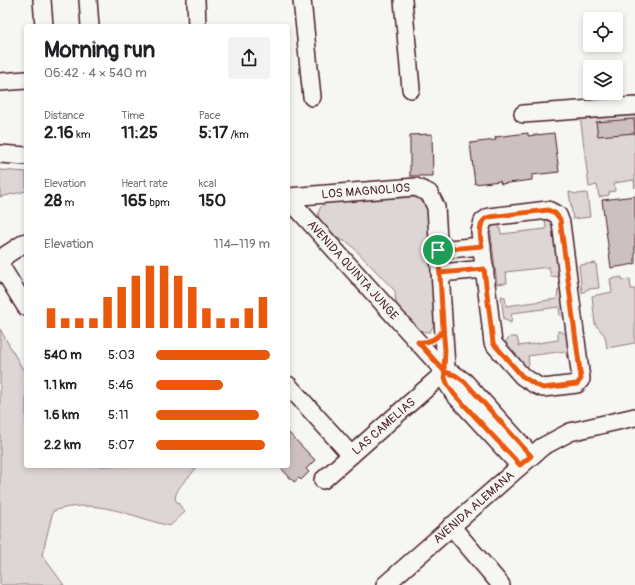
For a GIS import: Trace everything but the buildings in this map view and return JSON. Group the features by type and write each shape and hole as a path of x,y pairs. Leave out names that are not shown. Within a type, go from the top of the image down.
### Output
{"street":[{"path":"42,0 44,24"},
{"path":"88,0 90,24"},
{"path":"196,0 197,24"},
{"path":"302,0 312,97"},
{"path":"403,0 411,89"},
{"path":"0,82 24,80"},
{"path":"523,114 635,106"},
{"path":"0,154 24,156"},
{"name":"LOS MAGNOLIOS","path":"290,198 416,187 429,194 434,202 440,273 445,372"},
{"name":"AVENIDA QUINTA JUNGE","path":"290,200 445,372 455,375 465,382 525,460"},
{"path":"548,210 558,215 561,223 581,379 577,384 543,388 536,385 522,376 493,343 484,269 480,228 485,218 548,210"},
{"path":"6,247 12,238 24,231"},
{"path":"24,243 6,255 1,262 2,268 24,304"},
{"path":"438,250 482,246"},
{"path":"440,273 484,269"},
{"path":"418,342 428,342 434,339 443,330"},
{"name":"LAS CAMELIAS","path":"323,480 445,372"},
{"path":"290,387 351,455"},
{"name":"AVENIDA ALEMANA","path":"385,585 525,460 555,439 570,432 635,416"},
{"path":"451,526 501,585"}],"shaded area":[{"path":"635,111 635,188 634,180 614,183 615,191 609,192 609,195 599,197 597,185 589,187 580,115"},
{"path":"0,170 24,172 24,191 0,197"},
{"path":"569,192 576,194 587,193 590,217 573,219"},
{"path":"413,197 420,200 425,205 430,219 435,322 430,332 420,330 407,320 396,308 395,291 349,243 334,237 319,219 318,214 320,208 324,204 339,201"},
{"path":"553,218 560,276 551,277 549,267 506,272 507,283 497,284 490,225 499,224 501,234 546,229 545,219"},
{"path":"596,263 599,288 588,289 582,293 579,265"},
{"path":"622,277 622,280 630,279 631,289 635,289 635,343 607,348 605,336 595,324 592,296 612,292 610,279"},
{"path":"558,289 562,290 565,318 563,319 560,316 559,307 512,313 511,323 504,319 501,296 505,297 506,306 557,299"},
{"path":"0,329 24,371 24,468 196,468 176,494 175,499 185,512 170,526 126,513 98,507 69,507 53,511 42,555 64,585 0,585"},
{"path":"558,331 563,332 568,337 571,349 570,360 567,358 565,351 528,356 529,365 526,367 506,345 506,341 510,337 517,337 519,346 558,340"}],"route":[{"path":"438,250 440,273 445,354 445,372 445,377 447,383 454,394 520,465 531,456 465,382 455,375 445,372 418,342 428,342 440,335 443,330 440,273 484,269 493,343 522,376 536,385 543,388 577,384 581,379 560,219 558,215 548,210 485,218 480,228 482,246 438,250"}]}
